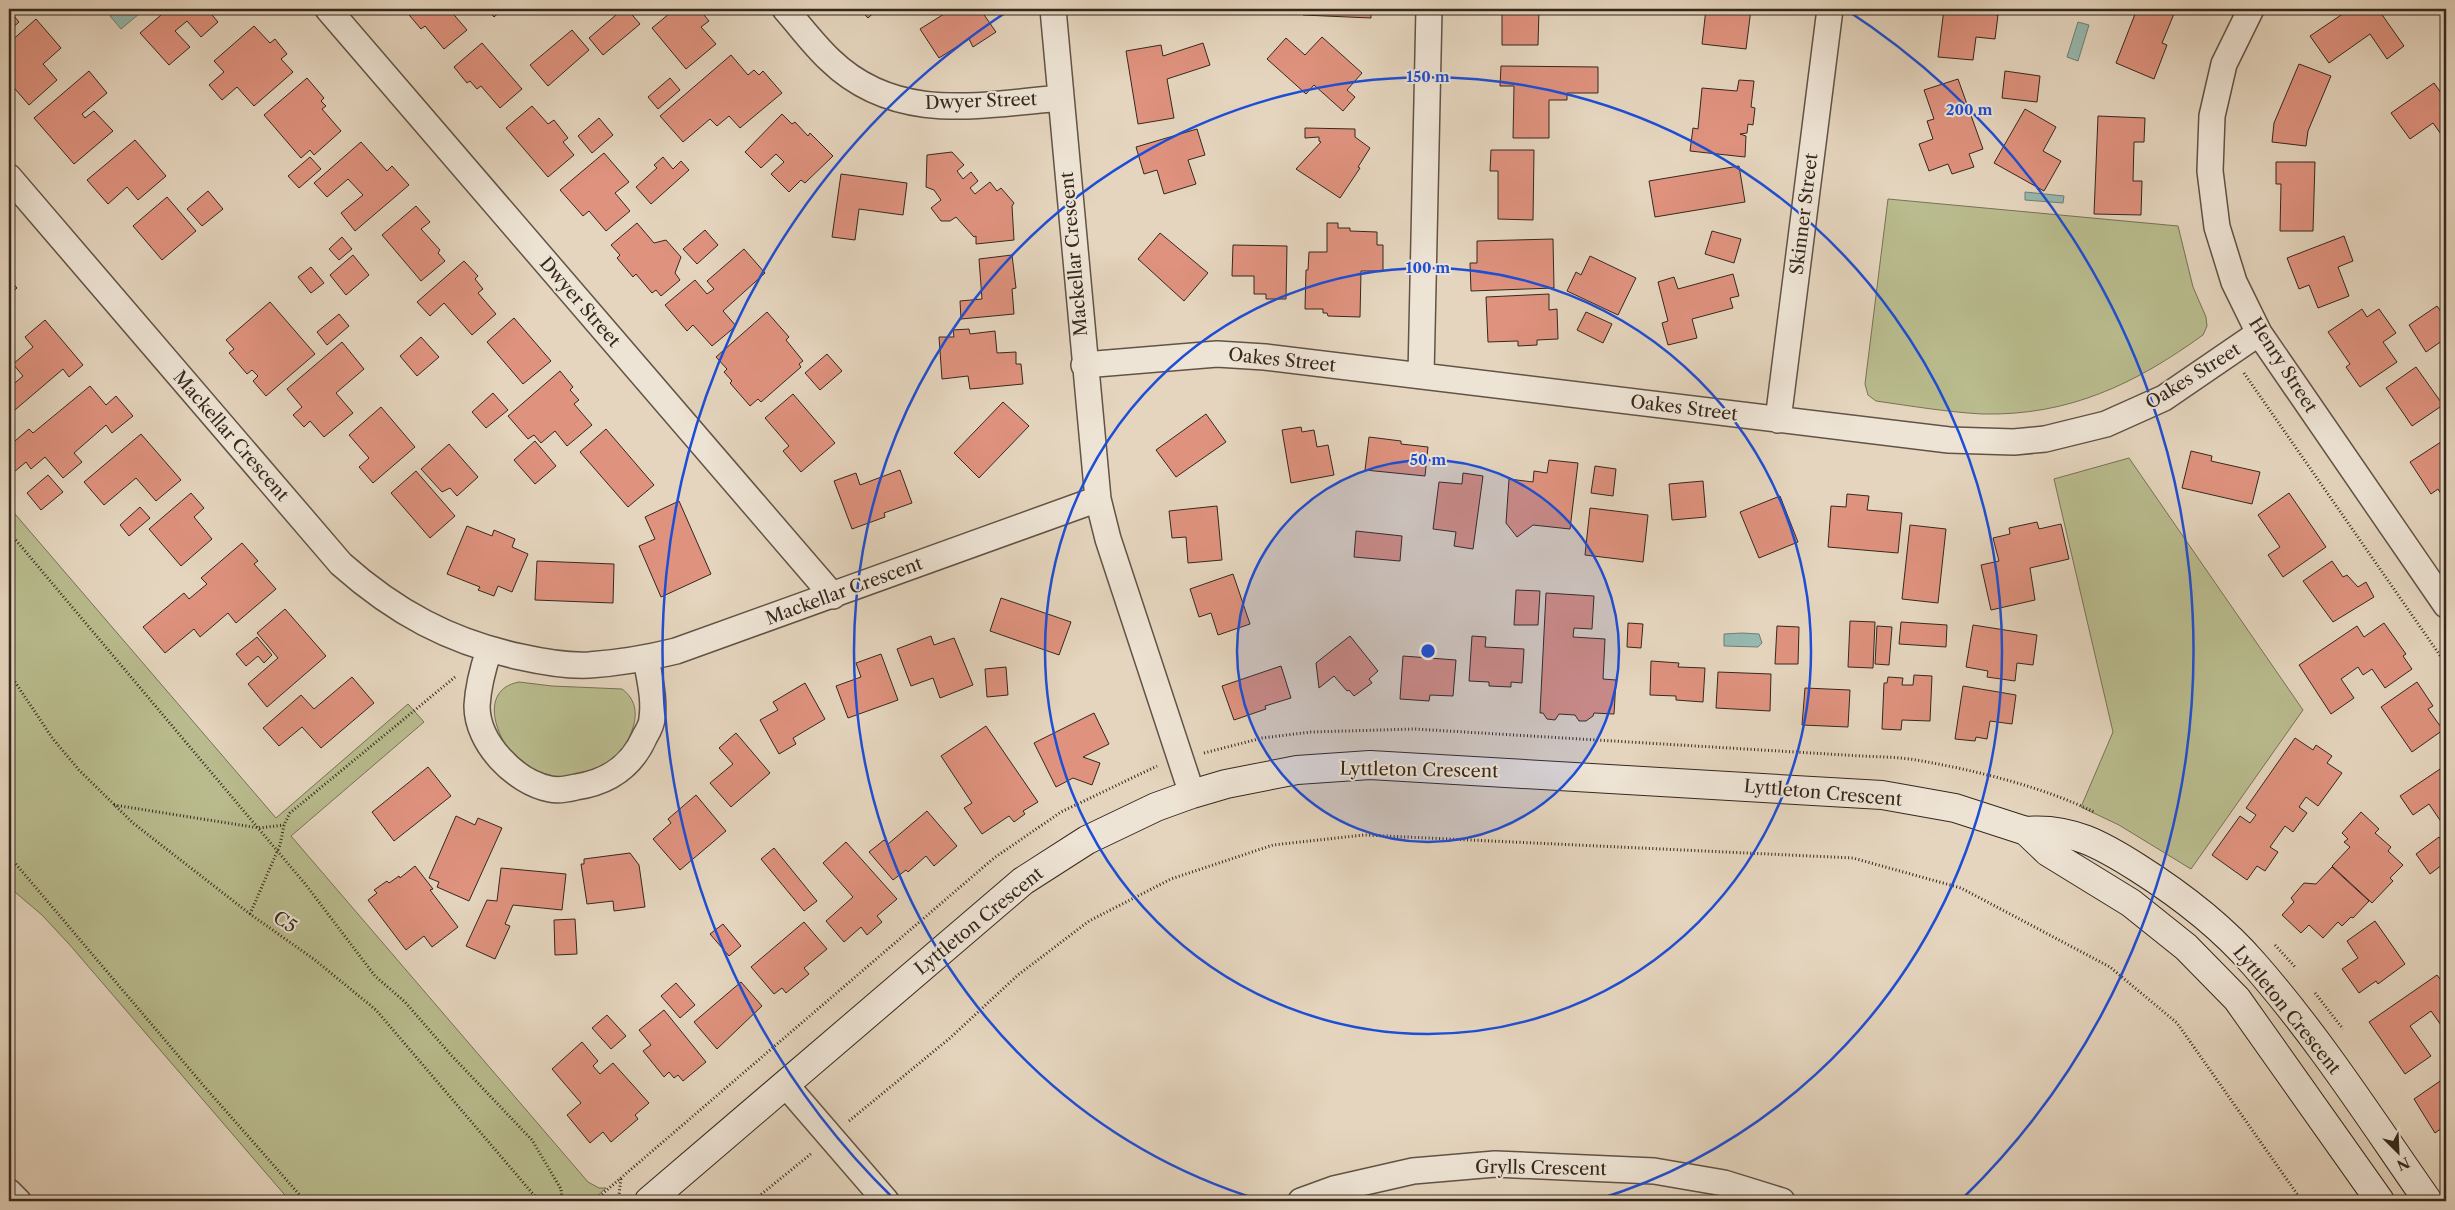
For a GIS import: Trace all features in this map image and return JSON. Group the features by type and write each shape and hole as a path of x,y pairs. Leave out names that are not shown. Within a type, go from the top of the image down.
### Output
{"street":[{"name":"Dwyer Street","path":"328,9 833,596"},
{"name":"Dwyer Street","path":"786,9 831,61 866,86 904,102 924,106 963,106 1061,98"},
{"name":"Mackellar Crescent","path":"1053,9 1084,365 1098,500 1170,759 1192,794"},
{"path":"1421,376 1429,9"},
{"name":"Skinner Street","path":"1778,420 1830,9"},
{"name":"Henry Street","path":"2251,9 2224,64 2212,116 2210,171 2217,227 2234,282 2259,333 2446,605"},
{"name":"Mackellar Crescent","path":"9,177 341,564 363,584 411,617 436,631 489,650 548,663 578,664 646,658 676,651 1098,500"},
{"name":"Oakes Street","path":"1084,365 1217,354 1265,357 1949,440 2014,442 2045,438 2106,424 2155,402 2190,381 2259,333"},
{"path":"489,650 481,678 477,707 489,746 517,773 549,789 561,790 599,782 620,772 631,761 640,747 652,719 651,687 646,658"},
{"name":"Lyttleton Crescent","path":"649,1201 1023,881 1087,840 1156,807 1226,784 1297,770 1370,765 1882,794 1955,808 2026,831 2041,830 2072,833 2102,845 2166,886 2223,933 2254,963 2314,1038 2428,1201"},
{"name":"Lyttleton Crescent","path":"2026,831 2048,852 2132,903 2186,947 2237,999 2380,1201"},
{"path":"785,1084 886,1201"},
{"name":"Grylls Crescent","path":"1300,1201 1334,1188 1413,1171 1495,1164 1654,1171 1724,1183 1782,1201"},
{"path":"9,1192 18,1201"}],"path":[{"path":"2230,353 2446,664"},
{"path":"9,532 278,851 351,941 375,976 405,1002 451,1055 532,1140 561,1189 562,1201"},
{"name":"C5","path":"9,673 53,739 79,770 133,823 250,914 315,960 376,1010 539,1201"},
{"path":"250,914 278,851 284,825 290,813 457,675"},
{"path":"594,1201 994,858 1061,812 1170,759 1272,736 1311,732 1415,729 1920,760 1982,774 2070,801 2097,814"},
{"path":"114,805 259,828 284,825"},
{"path":"950,1038 1018,975 1089,921 1171,879 1273,845 1364,835 1854,858 1961,888 2110,967 2177,1023 2302,1201"},
{"path":"9,856 203,1085 305,1201"},
{"path":"2269,938 2299,972"},
{"path":"2311,987 2344,1031"},
{"path":"612,1201 619,1195 622,1178"}],"green space":[{"path":"1888,199 2178,226 2193,287 2206,317 2207,326 2203,335 2178,353 2152,368 2100,394 2072,403 2014,413 1982,414 1876,401 1868,395 1865,384"},
{"path":"2129,458 2303,710 2191,869 2119,825 2081,807 2113,732 2054,479"},
{"path":"9,507 276,818 408,704 424,722 291,836 588,1182 599,1188 606,1188 592,1201 290,1201 69,944 42,915 9,887"},
{"path":"519,682 552,686 622,689 631,698 635,709 635,720 624,748 613,760 600,768 563,779 539,773 528,767 510,752 503,741 495,717 495,705 498,695 506,687"}],"water":[{"path":"118,9 145,9 121,29 110,16"},
{"path":"2078,22 2089,25 2078,61 2067,57"},
{"path":"2025,192 2064,196 2063,203 2025,200"},
{"path":"1724,634 1759,634 1762,643 1758,647 1724,646"}],"building":[{"path":"161,9 207,9 218,22 201,37 187,21 175,31 190,47 169,65 140,33 161,15 158,12"},
{"path":"404,9 449,9 467,30 444,49 425,26 421,29"},
{"path":"487,9 503,9 494,17"},
{"path":"623,9 627,9 640,24 603,55 589,38"},
{"path":"675,9 699,9 709,21 701,27 716,44 686,69 652,28"},
{"path":"851,9 878,9 868,18 860,10 856,14"},
{"path":"952,9 980,9 996,32 973,47 969,39 939,58 920,29"},
{"path":"1141,9 1172,9 1172,11 1142,14"},
{"path":"1303,9 1371,9 1371,18 1303,15"},
{"path":"1502,9 1539,9 1538,45 1502,45"},
{"path":"1706,9 1751,9 1746,49 1702,44"},
{"path":"1944,9 1978,9 1977,12 1998,15 1995,39 1976,37 1973,60 1938,57"},
{"path":"2137,9 2176,9 2162,43 2167,45 2154,79 2116,63"},
{"path":"2350,9 2378,9 2404,46 2387,59 2370,34 2329,63 2310,36"},
{"path":"9,10 19,22 9,31"},
{"path":"36,19 61,48 43,64 57,80 29,105 9,82 9,43"},
{"path":"254,26 270,43 275,39 287,54 281,59 293,72 254,106 237,87 222,100 209,85 224,72 214,61"},
{"path":"572,30 589,50 548,86 530,65"},
{"path":"1322,37 1362,73 1347,90 1355,97 1343,111 1314,85 1306,94 1267,59 1286,38 1305,55"},
{"path":"482,43 522,89 500,108 481,86 477,89 470,81 467,83 454,67"},
{"path":"1203,43 1210,65 1167,79 1174,118 1138,124 1126,51 1161,45 1163,56"},
{"path":"731,55 748,75 754,70 759,75 763,71 782,93 740,128 729,116 717,126 710,119 683,142 660,116"},
{"path":"2299,64 2331,76 2308,131 2306,146 2272,142 2274,123"},
{"path":"1501,66 1598,67 1598,93 1567,93 1567,100 1549,100 1549,138 1513,138 1514,86 1500,86"},
{"path":"89,71 107,93 82,114 85,118 94,111 113,131 74,164 34,118"},
{"path":"2005,71 2040,76 2037,102 2002,98"},
{"path":"307,78 324,98 321,101 326,106 322,109 341,131 314,155 310,150 301,158 264,115"},
{"path":"670,78 680,90 658,109 648,97"},
{"path":"1958,79 1983,149 1969,154 1974,167 1952,174 1948,164 1929,171 1919,144 1933,139 1927,121 1934,119 1924,90"},
{"path":"1739,80 1754,81 1751,107 1755,108 1753,125 1748,124 1747,133 1740,134 1746,136 1745,157 1690,151 1693,128 1698,129 1702,88 1737,91"},
{"path":"2434,83 2446,100 2446,141 2433,123 2410,139 2391,113"},
{"path":"532,106 548,124 554,120 568,138 563,142 574,155 548,177 506,128"},
{"path":"2025,109 2056,127 2043,151 2061,161 2044,191 1994,163"},
{"path":"782,114 792,124 795,122 808,136 810,133 833,156 805,183 801,180 789,192 771,174 784,162 776,154 761,168 745,152"},
{"path":"2098,116 2145,118 2144,142 2134,142 2133,181 2142,181 2141,215 2094,214"},
{"path":"599,118 613,135 592,153 578,136"},
{"path":"1305,128 1355,129 1355,137 1370,148 1358,167 1360,168 1340,198 1296,169 1321,142 1319,137 1305,138"},
{"path":"1197,129 1205,155 1188,160 1196,184 1164,194 1157,170 1144,174 1136,147"},
{"path":"135,140 166,176 138,200 127,187 108,204 87,180"},
{"path":"361,142 387,171 392,166 409,185 355,231 341,213 363,195 348,179 327,197 314,183"},
{"path":"1491,150 1534,150 1533,220 1498,219 1498,171 1490,171"},
{"path":"952,152 964,165 957,171 963,179 971,172 978,181 970,188 975,194 990,182 997,191 1001,188 1014,203 1012,206 1014,240 976,244 976,236 974,237 956,217 950,221 941,221 931,208 941,200 934,190 926,187 927,155"},
{"path":"604,153 629,182 615,193 630,211 606,231 589,211 583,216 560,190"},
{"path":"310,157 321,169 299,188 288,176"},
{"path":"663,157 673,169 681,161 689,170 651,204 636,187 657,168 654,165"},
{"path":"2276,162 2315,162 2313,231 2280,231 2281,184 2276,184"},
{"path":"1739,166 1745,202 1655,217 1649,181"},
{"path":"841,174 907,183 903,215 859,209 855,240 832,237"},
{"path":"208,191 223,209 202,226 187,209"},
{"path":"167,197 196,231 162,260 133,226"},
{"path":"416,206 430,222 421,229 440,250 438,253 445,261 421,281 382,235"},
{"path":"637,223 654,243 666,240 681,257 675,273 680,280 661,296 656,290 652,293 636,274 633,277 617,258 620,255 611,245"},
{"path":"1327,223 1338,223 1338,228 1350,228 1350,231 1377,232 1377,245 1383,245 1383,271 1361,271 1360,317 1328,316 1327,313 1323,313 1323,309 1305,309 1306,270 1308,270 1309,252 1327,252"},
{"path":"705,230 718,245 697,264 683,249"},
{"path":"1712,231 1741,239 1734,263 1705,254"},
{"path":"1160,233 1208,273 1184,301 1138,259"},
{"path":"2344,236 2353,261 2338,267 2349,296 2318,308 2309,285 2299,289 2287,258"},
{"path":"342,237 352,249 339,260 329,249"},
{"path":"1553,239 1554,288 1471,291 1470,263 1477,263 1477,241"},
{"path":"1233,245 1287,246 1286,299 1266,299 1266,294 1254,294 1254,276 1232,276"},
{"path":"744,249 765,273 723,311 736,326 712,346 693,325 687,331 665,305 695,280 707,294 714,289 707,281"},
{"path":"353,255 369,275 346,295 330,275"},
{"path":"1012,255 1016,288 1012,289 1014,314 961,319 960,301 982,299 979,259"},
{"path":"1590,256 1636,278 1618,315 1567,291 1576,272 1581,275"},
{"path":"464,261 478,276 475,279 483,289 478,293 496,314 472,335 444,303 430,316 417,302"},
{"path":"311,267 324,283 311,293 298,277"},
{"path":"1733,274 1739,296 1730,298 1733,308 1692,319 1697,338 1668,345 1662,323 1668,321 1658,282 1674,277 1678,289"},
{"path":"9,278 17,288 9,295"},
{"path":"1549,294 1549,310 1557,309 1558,339 1537,340 1537,345 1518,346 1518,341 1488,342 1486,297"},
{"path":"270,302 315,354 266,396 253,381 258,376 252,370 247,374 229,353 234,349 226,340"},
{"path":"2437,306 2446,319 2446,338 2426,352 2409,325"},
{"path":"2362,309 2367,317 2379,309 2396,333 2383,342 2397,362 2360,387 2346,367 2350,364 2328,332"},
{"path":"767,312 789,337 786,340 803,361 799,364 801,367 761,402 758,399 750,406 730,383 732,381 724,372 727,369 716,357"},
{"path":"1586,312 1612,324 1603,343 1577,330"},
{"path":"339,314 349,326 327,345 317,332"},
{"path":"514,318 551,361 523,384 487,342"},
{"path":"45,320 83,365 69,377 63,369 9,415 9,388 23,376 13,364 33,347 25,337"},
{"path":"969,329 970,334 995,331 997,353 1016,352 1016,364 1021,364 1023,384 970,389 968,376 942,379 939,337 954,337 953,330"},
{"path":"421,337 439,357 417,376 400,356"},
{"path":"342,342 364,369 336,393 353,413 324,437 310,421 304,427 293,415 302,407 287,389"},
{"path":"827,354 842,371 820,390 805,373"},
{"path":"2416,367 2443,405 2412,426 2386,388"},
{"path":"560,371 573,387 570,390 579,400 574,404 592,425 567,446 555,431 541,443 534,435 528,439 508,416"},
{"path":"90,386 106,405 116,396 133,416 112,433 106,425 74,453 82,462 63,478 45,457 31,469 26,462 14,472 9,466 9,446 29,429 33,433"},
{"path":"493,393 508,410 486,428 472,412"},
{"path":"793,394 835,443 801,472 783,451 789,446 765,418"},
{"path":"1003,402 1029,426 979,478 954,453"},
{"path":"381,407 415,447 373,483 359,467 369,458 349,435"},
{"path":"1206,414 1226,442 1176,477 1156,450"},
{"path":"1301,427 1302,432 1314,430 1317,447 1328,445 1334,475 1291,483 1282,430"},
{"path":"606,429 654,485 628,507 580,452"},
{"path":"141,434 181,480 156,501 136,478 104,505 84,482"},
{"path":"1369,437 1401,441 1401,444 1428,447 1425,476 1365,470"},
{"path":"2444,440 2446,443 2446,502 2438,489 2431,494 2410,462"},
{"path":"535,441 556,466 535,484 514,460"},
{"path":"449,444 478,477 457,496 450,488 442,492 421,469"},
{"path":"2191,451 2212,456 2211,461 2260,472 2252,504 2182,488"},
{"path":"1549,460 1578,463 1570,529 1533,525 1517,537 1506,523 1509,479 1533,482 1534,471 1547,473"},
{"path":"1595,466 1616,469 1613,496 1591,493"},
{"path":"900,470 912,503 884,513 885,517 852,529 834,481 856,473 860,485"},
{"path":"416,471 455,516 430,538 391,493"},
{"path":"1463,473 1483,476 1473,549 1454,546 1456,532 1433,529 1439,482 1462,484"},
{"path":"48,475 63,492 41,510 27,493"},
{"path":"1703,481 1706,517 1672,520 1669,484"},
{"path":"191,493 204,508 194,517 212,539 181,566 149,529"},
{"path":"2289,493 2326,547 2283,577 2268,555 2280,547 2258,515"},
{"path":"1847,494 1869,496 1867,510 1902,513 1898,553 1828,547 1831,506 1846,507"},
{"path":"1780,496 1798,542 1759,558 1740,512"},
{"path":"679,501 711,574 661,597 639,546 655,539 645,517"},
{"path":"1217,506 1222,560 1188,563 1186,537 1172,538 1169,511"},
{"path":"140,507 150,518 129,536 120,525"},
{"path":"1590,508 1648,515 1643,562 1585,555"},
{"path":"2037,522 2039,529 2061,524 2069,559 2030,568 2035,600 1991,610 1981,565 1999,561 1993,538 2010,534 2009,528"},
{"path":"1910,525 1946,529 1938,603 1902,599"},
{"path":"467,526 492,536 494,530 515,539 512,547 528,554 512,592 498,586 494,596 478,590 480,587 447,574"},
{"path":"1356,531 1402,536 1400,561 1354,557"},
{"path":"242,543 258,561 254,564 276,589 236,623 228,613 200,637 194,629 165,653 143,627 184,593 189,599 207,584 201,578"},
{"path":"537,561 614,564 613,603 535,600"},
{"path":"2332,561 2343,577 2347,575 2358,587 2366,582 2374,597 2333,622 2303,581"},
{"path":"1233,574 1250,624 1218,635 1211,613 1199,617 1190,589"},
{"path":"1516,590 1540,591 1538,625 1514,625"},
{"path":"1546,593 1594,596 1592,629 1574,628 1573,637 1605,639 1603,679 1616,680 1614,714 1594,713 1586,721 1579,721 1575,715 1559,714 1555,720 1547,719 1543,713 1540,713"},
{"path":"1001,598 1071,622 1059,655 990,631"},
{"path":"285,609 326,656 267,707 248,684 278,658 257,633"},
{"path":"1850,621 1875,622 1873,668 1848,667"},
{"path":"1901,622 1947,625 1946,647 1899,644"},
{"path":"1628,623 1643,624 1641,648 1627,647"},
{"path":"2384,623 2406,654 2403,656 2412,669 2385,688 2372,669 2363,675 2358,667 2341,679 2354,698 2331,714 2299,665 2357,626 2364,637"},
{"path":"1973,625 2037,635 2033,665 2017,663 2015,681 1987,677 1988,671 1966,667"},
{"path":"1777,626 1799,627 1798,664 1775,664"},
{"path":"1877,626 1892,627 1889,665 1875,664"},
{"path":"931,636 934,645 954,638 973,685 940,698 933,678 911,686 897,649"},
{"path":"1350,636 1378,671 1369,679 1372,683 1354,696 1334,676 1319,688 1316,663"},
{"path":"1472,636 1486,637 1485,647 1524,649 1522,683 1511,682 1511,687 1489,686 1489,682 1469,681"},
{"path":"257,637 272,655 264,663 258,656 246,666 236,654"},
{"path":"881,654 898,700 848,718 836,686 861,677 856,663"},
{"path":"1403,656 1456,660 1453,696 1430,695 1429,701 1400,699"},
{"path":"1651,661 1679,663 1678,667 1705,668 1703,702 1676,700 1676,696 1650,695"},
{"path":"1281,666 1291,698 1265,706 1266,709 1234,720 1222,686"},
{"path":"1006,667 1008,695 987,697 985,669"},
{"path":"1718,672 1771,674 1770,711 1716,708"},
{"path":"1914,675 1932,676 1930,721 1902,720 1901,730 1882,729 1884,683 1887,683 1888,677 1903,678 1902,685 1913,685"},
{"path":"352,677 374,703 321,748 302,727 279,746 263,728 301,695 314,709"},
{"path":"2417,682 2433,706 2428,709 2443,730 2412,752 2381,707"},
{"path":"805,683 825,719 793,738 796,744 779,754 760,720 778,710 773,702"},
{"path":"1963,686 2016,695 2012,724 1990,721 1987,739 1976,737 1975,741 1955,739"},
{"path":"1805,688 1850,690 1848,727 1802,725"},
{"path":"1094,713 1109,744 1083,757 1100,763 1092,785 1073,778 1056,787 1034,743"},
{"path":"986,726 1038,802 1023,811 1025,814 1014,822 1009,816 982,834 964,808 972,803 941,756"},
{"path":"736,733 770,773 731,807 710,783 733,764 719,748"},
{"path":"2295,738 2313,750 2316,745 2332,756 2327,763 2342,773 2318,806 2306,797 2299,807 2307,813 2293,832 2285,826 2270,847 2278,852 2265,871 2257,866 2247,880 2212,855 2240,816 2250,823 2256,815 2246,808"},
{"path":"2446,765 2446,829 2429,804 2413,815 2400,796"},
{"path":"428,767 451,796 394,841 372,812"},
{"path":"696,795 726,831 680,870 653,839 671,823 668,819"},
{"path":"927,811 957,846 934,866 926,856 908,872 906,870 893,880 869,852 884,840 888,844"},
{"path":"2361,812 2379,829 2375,833 2391,847 2388,851 2403,865 2390,878 2393,881 2372,903 2332,866 2350,847 2344,842 2348,839 2342,833"},
{"path":"456,816 475,825 478,818 502,828 469,901 437,887 439,882 429,878"},
{"path":"2439,837 2446,848 2446,862 2430,874 2416,854"},
{"path":"846,842 897,899 877,916 882,922 867,935 861,927 844,942 826,921 853,897 823,863"},
{"path":"774,848 817,901 804,911 761,859"},
{"path":"630,853 639,865 645,907 614,911 613,901 587,904 581,864 584,864 584,859"},
{"path":"415,866 433,889 430,890 458,927 432,947 424,936 406,950 368,900 377,893 374,890 387,881 389,883 399,876 400,878"},
{"path":"2332,867 2369,901 2353,918 2351,917 2342,926 2338,922 2323,938 2309,925 2301,933 2282,915 2294,902 2291,898 2304,883 2316,884"},
{"path":"501,868 566,874 562,910 513,905 505,924 510,926 495,959 466,946 487,900 497,901"},
{"path":"575,919 577,954 555,955 554,920"},
{"path":"2375,921 2405,964 2378,984 2376,981 2359,993 2342,969 2358,958 2347,941"},
{"path":"804,922 827,949 804,968 809,974 786,993 782,988 774,994 751,967"},
{"path":"723,924 741,946 729,956 710,934"},
{"path":"2437,975 2446,987 2446,1032 2431,1011 2410,1026 2431,1056 2405,1074 2369,1022"},
{"path":"741,982 762,1006 717,1049 694,1022"},
{"path":"676,983 695,1005 680,1018 661,996"},
{"path":"664,1010 706,1062 683,1081 678,1075 674,1078 669,1072 664,1077 643,1051 651,1045 639,1030"},
{"path":"607,1015 626,1036 611,1049 592,1028"},
{"path":"582,1042 598,1061 593,1066 600,1074 613,1063 649,1103 635,1115 638,1119 611,1142 603,1132 590,1143 567,1115 581,1103 552,1069"},
{"path":"2446,1077 2446,1125 2435,1133 2414,1099"}]}
